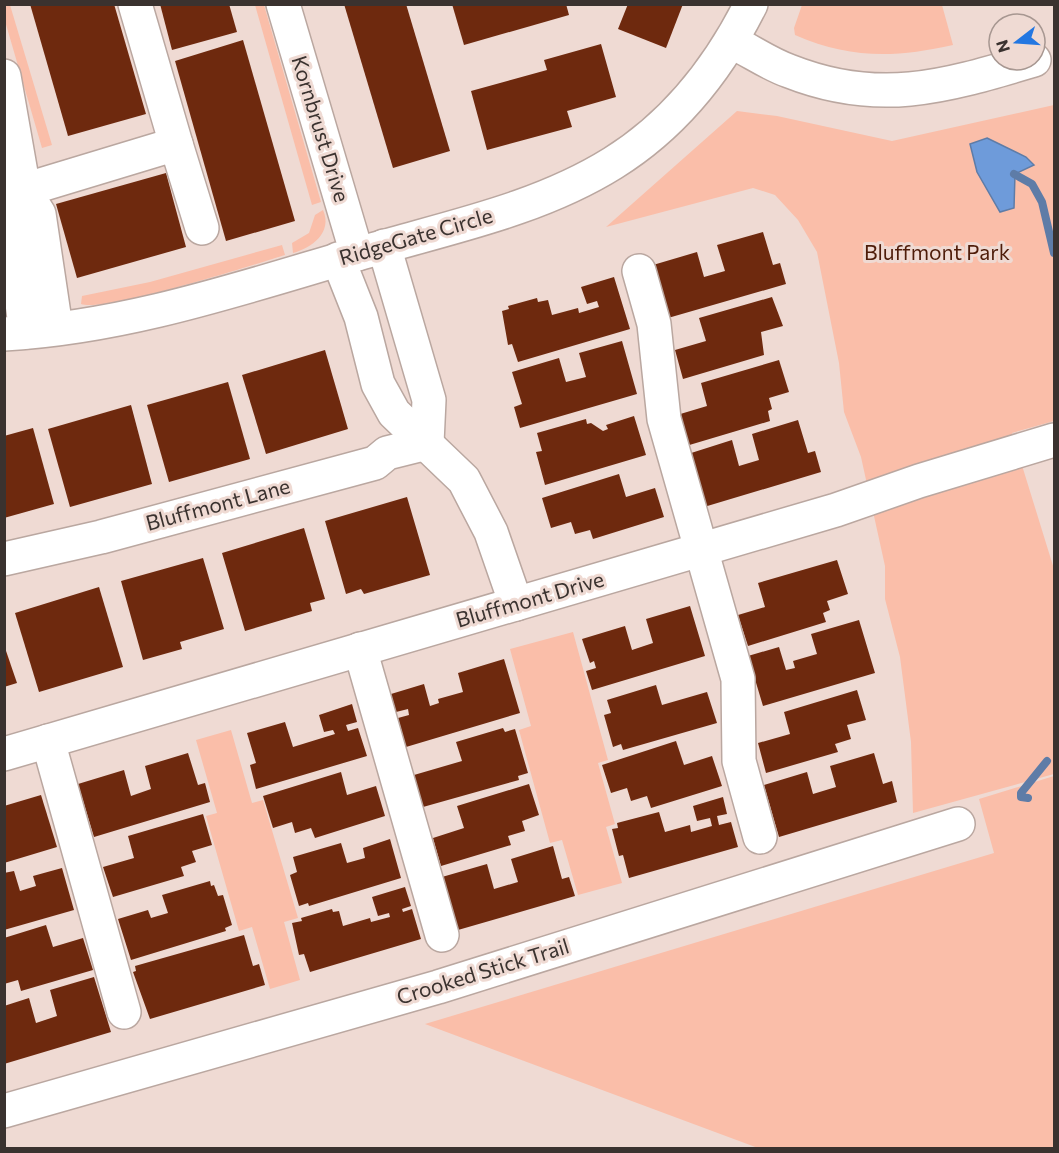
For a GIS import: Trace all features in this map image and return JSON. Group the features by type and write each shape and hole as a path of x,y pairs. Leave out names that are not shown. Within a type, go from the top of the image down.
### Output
{"street":[{"path":"135,4 202,228"},
{"name":"Kornbrust Drive","path":"283,4 360,253 429,400 427,443"},
{"name":"RidgeGate Circle","path":"29,331 159,312 360,253 570,187 615,162 672,117 713,71 732,42 751,4"},
{"path":"732,42 788,71 844,88 894,92 949,85 994,72"},
{"path":"4,76 14,190 39,214 29,331"},
{"path":"14,190 176,144"},
{"name":"Kornbrust Drive","path":"360,253 362,317 378,384 394,412 465,480 492,532 516,604"},
{"path":"639,271 654,324 664,419 738,679 739,761 760,837"},
{"name":"Bluffmont Drive","path":"4,754 701,550 1054,440"},
{"name":"Bluffmont Lane","path":"4,559 101,537 375,463 387,453 427,443"},
{"path":"360,649 442,935"},
{"path":"48,741 124,1012"},
{"name":"Crooked Stick Trail","path":"4,1111 438,987 958,824"}],"green space":[{"path":"5,5 10,5 52,145 42,148 5,21"},
{"path":"255,5 264,5 321,202 312,205"},
{"path":"802,5 942,5 953,45 892,54 835,49 795,35 794,28"},
{"name":"Bluffmont Park","path":"1054,105 1054,421 1012,433 1054,569 1054,774 913,813 911,742 900,657 885,599 885,566 861,457 844,412 839,363 817,252 798,220 775,195 753,188 606,227 737,111 777,116 892,141"},
{"path":"323,210 325,225 319,238 293,253 292,243 309,233 315,215"},
{"path":"282,245 285,255 212,277 118,302 81,304 82,296 150,282"},
{"path":"573,632 608,760 598,763 615,824 606,827 622,883 578,895 562,840 550,843 519,730 531,726 510,649"},
{"path":"231,730 252,803 263,800 298,918 284,922 300,980 270,989 252,927 239,931 206,816 217,813 196,740"},
{"path":"1054,776 1054,1148 758,1148 425,1024 994,853 979,799"}],"water":[{"path":"987,138 1026,157 1034,165 1015,174 1014,208 1000,212 977,172 970,144"}],"building":[{"path":"30,4 114,4 146,114 68,136"},
{"path":"160,4 229,4 237,32 172,50"},
{"path":"344,4 406,4 450,151 393,168"},
{"path":"452,4 566,4 569,15 464,45"},
{"path":"628,4 683,4 666,48 618,29"},
{"path":"243,40 295,221 226,241 175,61"},
{"path":"601,44 616,97 567,111 572,127 487,150 471,91 547,70 544,60"},
{"path":"166,173 186,247 77,278 56,204"},
{"path":"763,232 773,265 780,263 786,284 668,318 653,265 697,252 704,277 725,271 717,245"},
{"path":"614,277 630,329 518,362 512,344 508,345 502,311 509,309 508,306 537,298 538,302 548,300 552,315 578,308 579,313 599,307 597,301 587,304 581,287"},
{"path":"772,297 783,326 761,332 764,355 683,379 675,350 706,341 699,318"},
{"path":"622,341 637,394 520,428 514,407 522,404 512,372 559,358 566,382 586,377 579,353"},
{"path":"325,350 348,429 266,454 242,375"},
{"path":"779,360 789,392 769,398 772,409 768,411 770,421 686,446 677,415 707,406 701,383"},
{"path":"228,382 250,459 169,482 147,405"},
{"path":"131,405 152,484 70,507 48,429"},
{"path":"634,416 646,455 545,485 536,452 542,451 537,433 586,419 587,424 591,423 603,431 608,429 606,425"},
{"path":"798,420 808,453 815,451 821,472 704,507 688,454 732,440 739,466 759,460 752,434"},
{"path":"33,428 54,504 4,518 4,436"},
{"path":"619,474 626,497 655,488 664,517 593,539 590,530 575,534 571,522 551,528 542,498"},
{"path":"407,497 430,575 364,594 361,589 346,594 325,521"},
{"path":"304,528 325,599 310,603 312,611 245,631 222,553"},
{"path":"203,558 224,629 180,642 182,649 143,660 121,581"},
{"path":"837,560 848,594 827,601 830,610 823,613 826,622 748,646 738,615 765,607 758,583"},
{"path":"99,587 123,667 39,692 15,613"},
{"path":"690,606 705,656 592,690 586,671 596,668 594,661 590,663 582,639 625,626 632,650 653,643 646,619"},
{"path":"859,620 875,673 763,706 748,656 779,647 786,670 795,668 793,661 817,654 811,634"},
{"path":"4,645 17,683 4,687"},
{"path":"504,659 520,713 406,747 398,718 409,715 408,709 396,712 391,694 424,684 430,706 439,703 438,699 463,692 458,673"},
{"path":"656,685 662,705 707,692 717,723 623,750 621,744 613,747 604,715 611,713 607,700"},
{"path":"857,690 866,720 847,725 851,739 835,744 838,752 766,773 758,743 790,734 784,712"},
{"path":"352,704 357,722 346,725 348,731 358,728 367,756 256,789 250,765 256,763 247,733 285,722 293,747 335,734 333,730 324,732 319,715"},
{"path":"503,728 505,732 515,729 528,773 518,776 519,780 423,807 414,775 462,761 456,742"},
{"path":"676,741 684,765 712,756 722,786 651,808 647,796 631,801 627,788 611,793 602,765"},
{"path":"188,753 198,785 205,783 210,802 94,837 78,784 124,770 131,796 151,789 145,766"},
{"path":"874,753 883,784 892,781 897,802 779,837 764,785 807,772 813,794 836,787 830,766"},
{"path":"341,772 347,795 376,786 385,816 315,838 311,828 295,833 292,822 273,828 263,796"},
{"path":"529,784 539,815 522,821 525,831 508,836 511,845 441,866 433,838 464,828 457,806"},
{"path":"41,795 57,847 4,863 4,806"},
{"path":"723,797 727,814 717,816 719,825 731,822 738,847 629,878 623,855 619,856 612,829 618,828 617,823 659,812 665,832 690,825 691,832 712,826 710,818 697,821 693,806"},
{"path":"203,814 212,845 192,851 196,862 181,867 184,876 113,897 103,867 134,858 128,836"},
{"path":"390,839 401,878 309,906 308,903 299,906 290,875 297,872 293,857 341,843 347,863 365,858 363,848"},
{"path":"553,846 562,879 569,877 575,896 458,930 442,877 487,864 494,889 518,882 511,859"},
{"path":"62,868 74,910 4,930 4,873 14,871 20,891 36,886 33,876"},
{"path":"210,881 218,896 223,895 232,925 225,928 226,931 131,960 118,919 148,910 151,918 168,913 162,895"},
{"path":"405,887 411,906 402,909 403,912 412,909 421,939 310,972 304,954 299,955 292,923 332,909 333,912 339,911 343,926 370,918 371,922 390,917 389,913 378,916 372,897"},
{"path":"46,925 53,947 83,938 93,970 21,991 18,980 4,984 4,938"},
{"path":"244,935 253,966 259,964 265,985 150,1019 133,972 136,971 135,966"},
{"path":"94,977 111,1032 4,1064 4,1006 29,998 36,1023 57,1016 50,990"}],"waterway":[{"path":"1014,174 1032,184 1042,202 1054,253"},
{"path":"1028,798 1021,797 1021,793 1047,761"}]}
